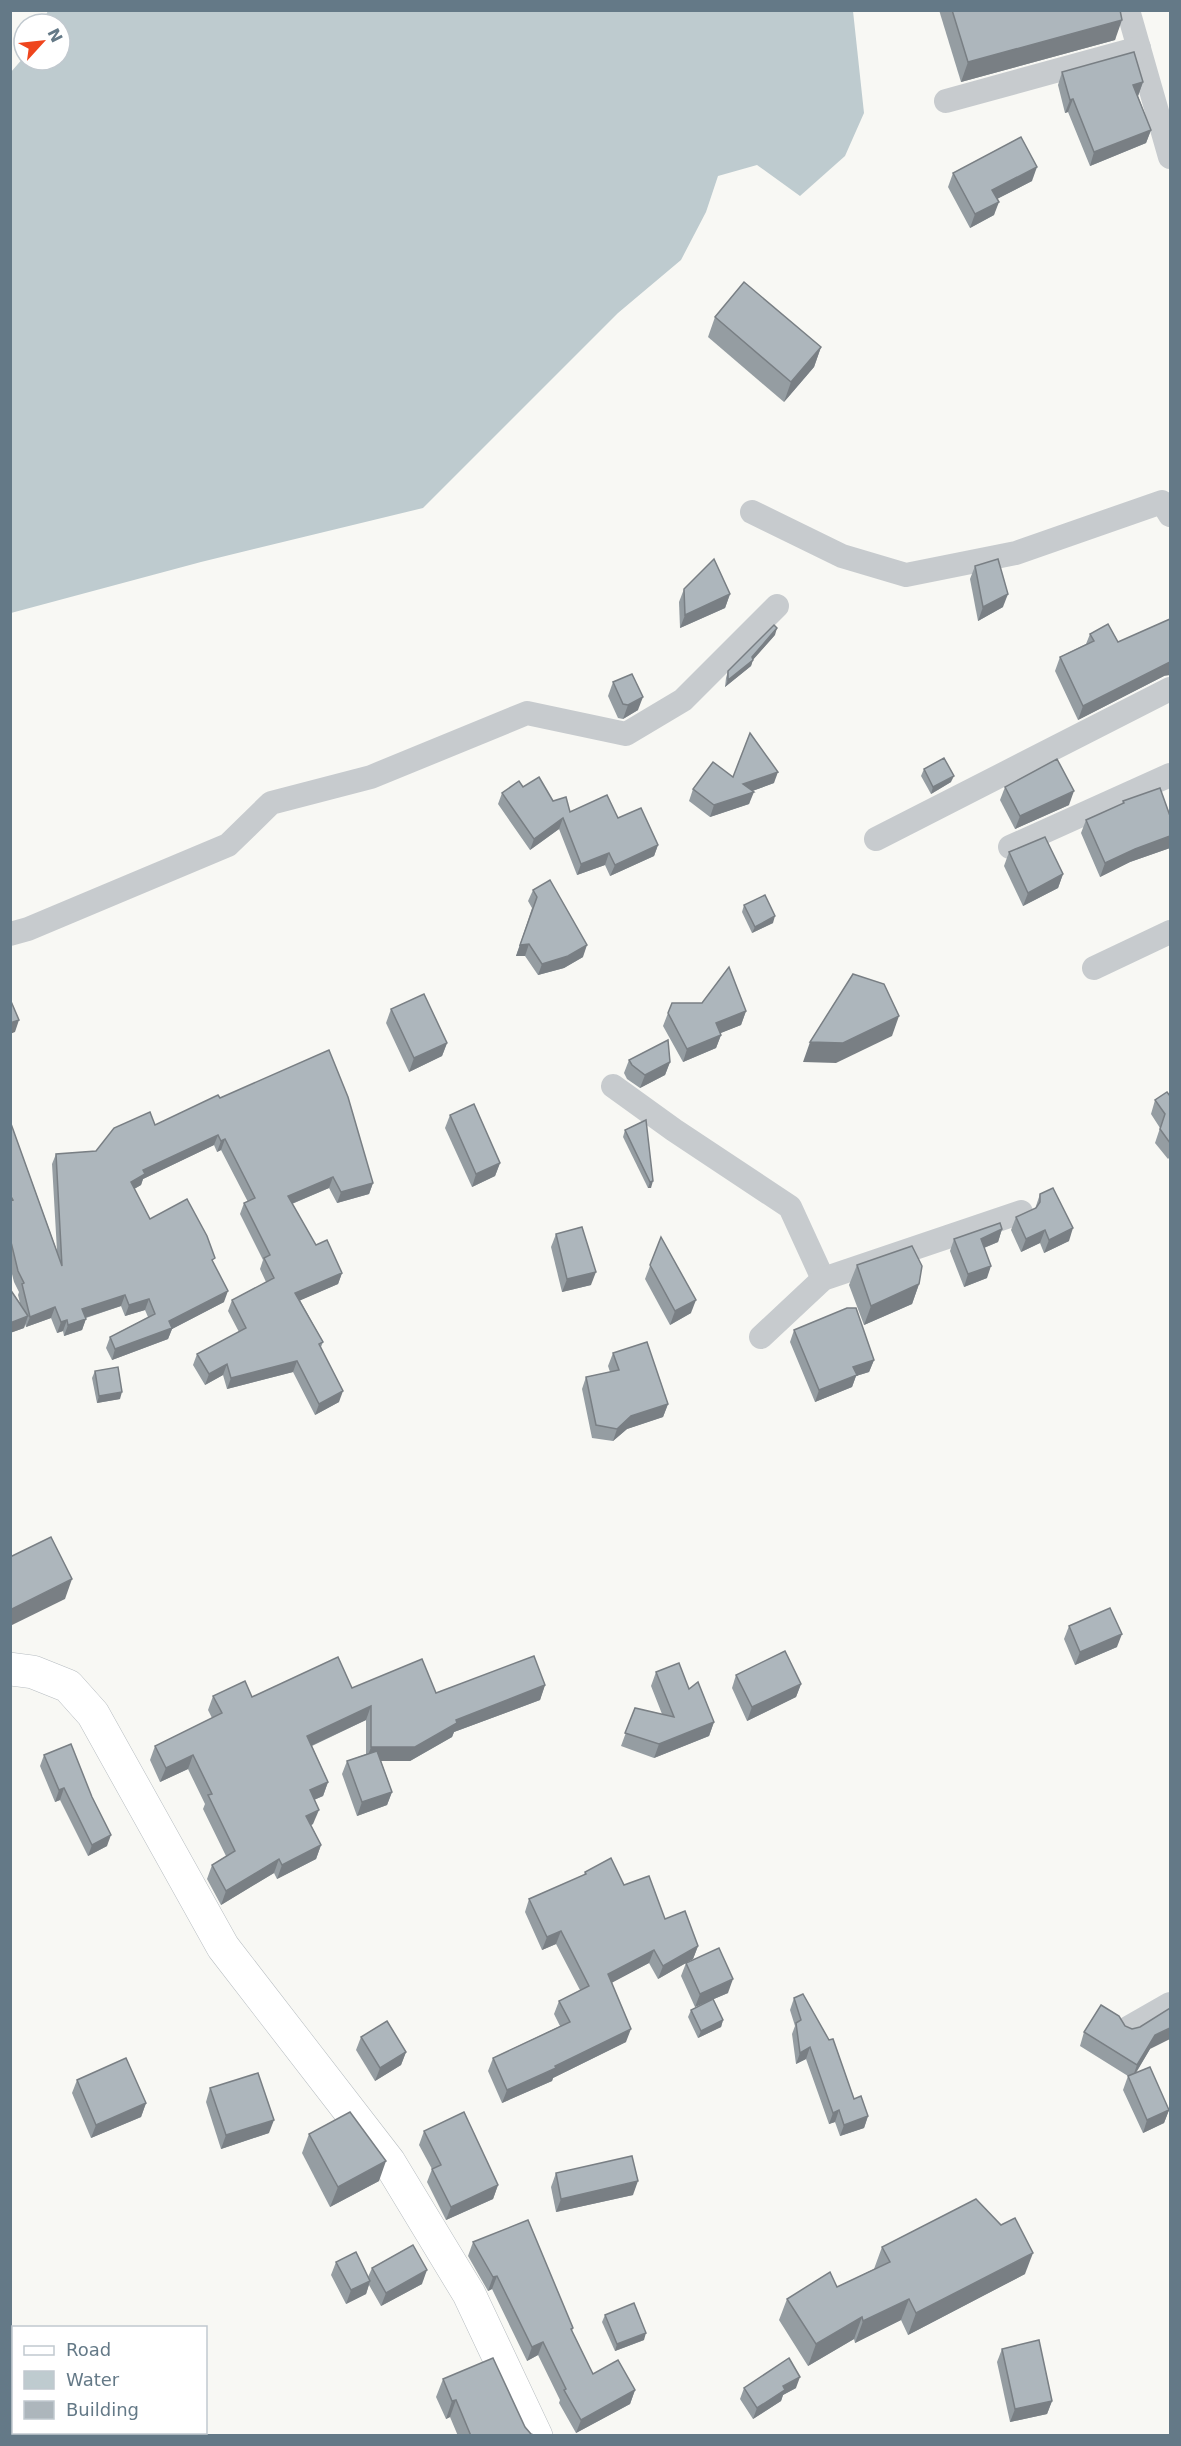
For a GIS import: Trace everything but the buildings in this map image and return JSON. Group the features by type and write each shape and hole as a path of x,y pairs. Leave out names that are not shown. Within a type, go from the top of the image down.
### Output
{"main road":[{"path":"10,1669 33,1672 68,1686 93,1714 223,1947 389,2162 469,2294 536,2436"}],"street":[{"path":"1128,10 1170,157"},
{"path":"946,101 1139,48"},
{"path":"752,512 842,556 906,575 1016,554 1162,502 1170,515"},
{"path":"10,933 28,928 228,845 271,803 371,777 527,713 626,734 683,700 777,606"},
{"path":"876,839 1170,689"},
{"path":"1010,847 1170,775"},
{"path":"1094,968 1170,932"},
{"path":"613,1086 674,1130 790,1207 823,1279"},
{"path":"761,1337 823,1279 1021,1212"},
{"path":"1128,2028 1170,2004"}],"water":[{"path":"853,11 864,113 845,156 800,196 757,165 718,176 706,212 681,260 618,313 423,508 201,562 11,613 11,72 72,72 72,12 47,12"}]}
